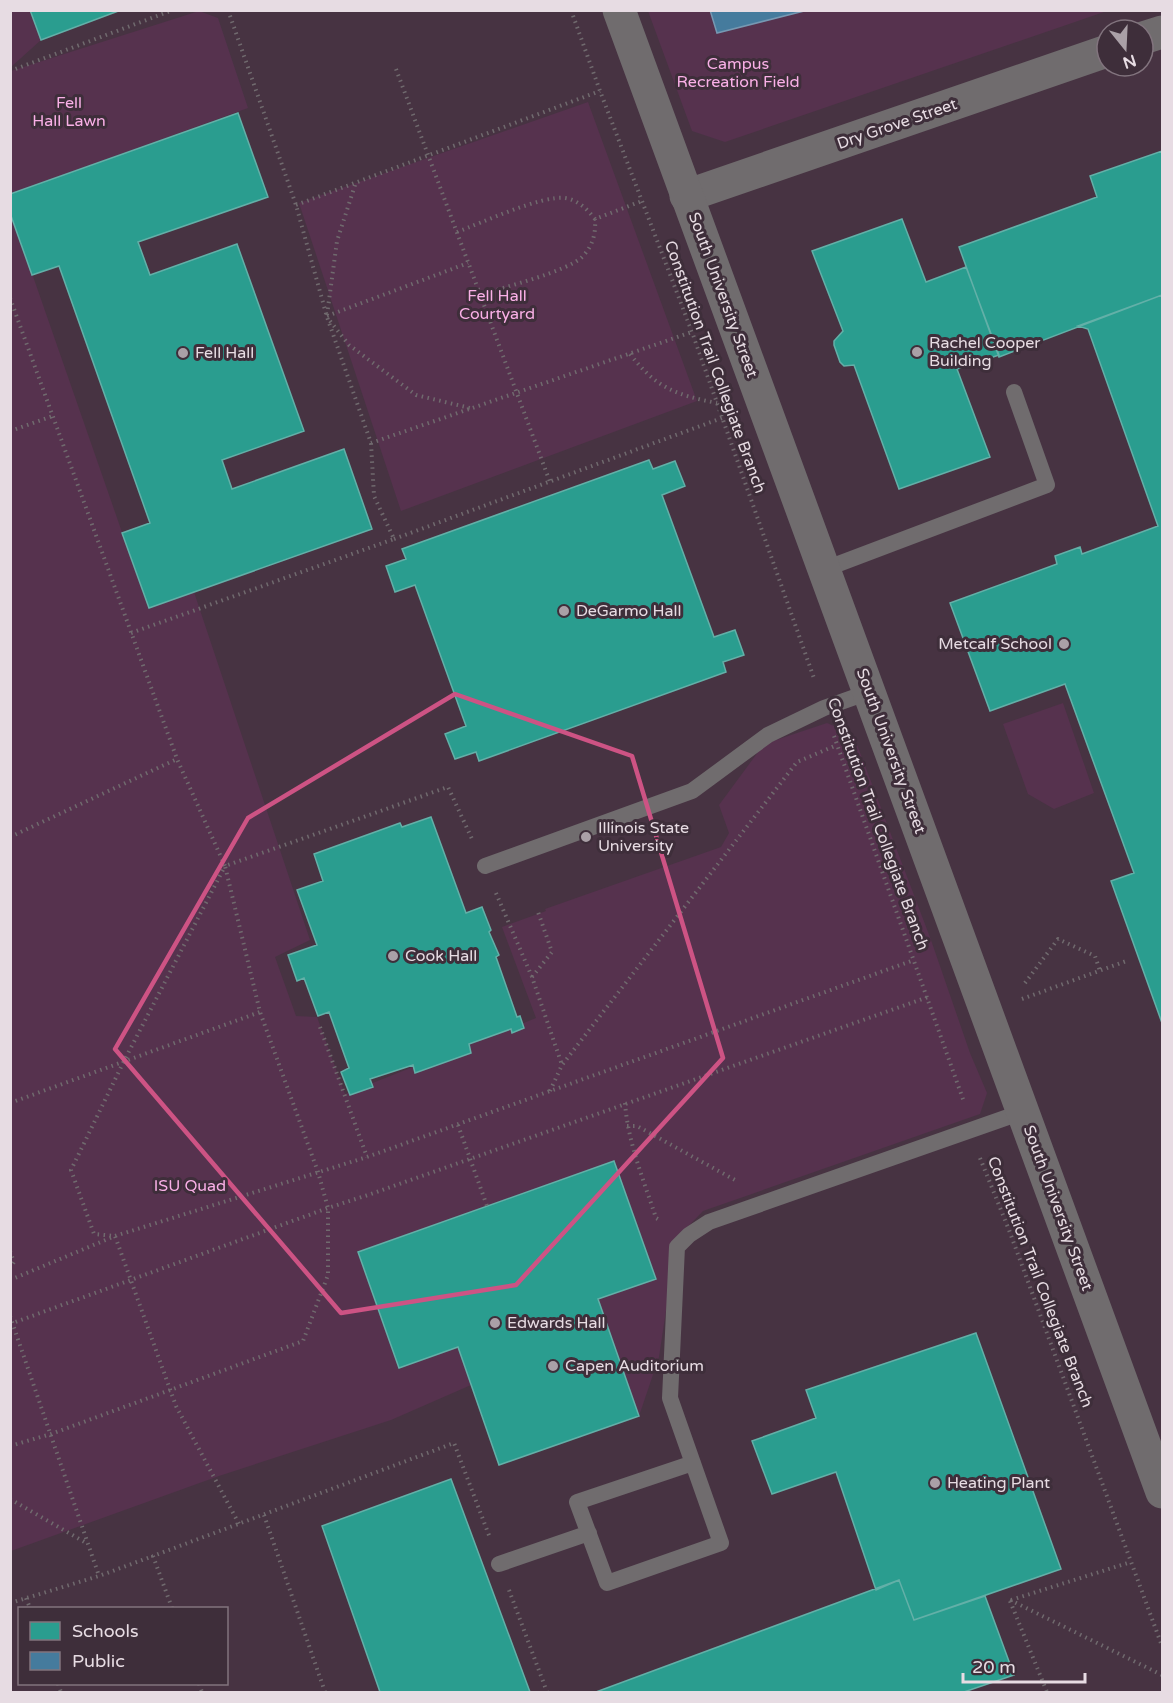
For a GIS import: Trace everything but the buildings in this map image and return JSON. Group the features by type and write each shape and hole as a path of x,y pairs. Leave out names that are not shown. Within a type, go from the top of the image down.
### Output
{"street":[{"name":"South University Street","path":"619,10 1162,1492"},
{"name":"Dry Grove Street","path":"686,196 1095,55"}],"lane":[{"path":"825,569 1047,485 1014,392"},
{"path":"485,866 692,791 768,735 824,708 870,692"},
{"path":"693,1463 577,1502 607,1583 722,1543 670,1398 676,1247 688,1235 709,1222 1022,1112"},
{"path":"499,1564 588,1533"}],"path":[{"path":"10,71 173,10"},
{"path":"228,10 296,204 327,317 370,443 374,496 394,540"},
{"name":"Constitution Trail Collegiate Branch","path":"572,10 600,91 692,332 928,997 963,1096 969,1130 1010,1230 1162,1646"},
{"path":"396,69 550,482"},
{"path":"296,204 600,91"},
{"path":"356,182 337,241 327,317 349,345 416,395 471,408"},
{"path":"457,232 543,199 565,198 582,204 596,219 596,234 582,256 565,267 480,295"},
{"path":"596,219 642,201"},
{"path":"327,317 468,263"},
{"path":"10,298 177,759 225,866 260,1012 318,1172 328,1208 328,1275 303,1341 51,1434 10,1446"},
{"path":"370,443 692,332"},
{"path":"630,354 647,375 682,396 717,403"},
{"path":"10,431 53,416"},
{"path":"131,633 394,540 722,418"},
{"path":"550,1091 562,1065 797,762 837,745"},
{"path":"10,837 177,759"},
{"path":"115,1236 94,1234 71,1170 124,1061 225,866 448,787 485,866 532,977 562,1065"},
{"path":"532,977 552,952 537,909"},
{"path":"1024,983 1058,939 1095,956 1100,970"},
{"path":"10,1280 115,1236 368,1157 914,960"},
{"path":"985,1011 1129,960"},
{"path":"12,1323 131,1278 928,997"},
{"path":"10,1102 260,1012"},
{"path":"320,1027 368,1157"},
{"path":"625,1103 627,1126 656,1218 688,1235"},
{"path":"458,1125 487,1206"},
{"path":"627,1126 637,1126 771,1200"},
{"path":"115,1236 176,1406 239,1524"},
{"path":"10,1251 14,1262 10,1268"},
{"path":"10,1316 99,1576"},
{"path":"10,1603 99,1576 454,1443 547,1692"},
{"path":"10,1499 88,1545"},
{"path":"264,1515 325,1692"},
{"path":"153,1556 172,1607"},
{"path":"1010,1600 1131,1562"},
{"path":"26,1598 30,1607"},
{"path":"1010,1600 1162,1675"},
{"path":"1010,1600 1047,1692"}],"highlighted area":[{"path":"455,694 632,756 723,1058 516,1285 341,1313 115,1049 248,818"}],"shaded area":[{"name":"Illinois State University","path":"11,11 1162,11 1162,1692 11,1692"}],"green space":[{"path":"11,10 30,11 41,40 11,67"},
{"name":"Fell Hall Lawn","path":"199,11 218,18 248,108 11,194 11,71"},
{"name":"Campus Recreation Field","path":"648,11 1107,11 725,142 692,131"},
{"name":"Fell Hall Courtyard","path":"588,102 697,401 401,511 299,203"},
{"name":"ISU Quad","path":"11,213 148,607 194,592 310,940 275,957 296,1016 317,1017 345,1094 536,1018 502,927 546,911 545,909 721,847 729,833 719,805 764,744 827,723 853,734 931,940 970,1053 987,1093 980,1114 703,1211 677,1238 659,1357 639,1416 598,1299 656,1279 614,1161 358,1252 399,1368 458,1347 471,1385 391,1420 219,1476 11,1551"},
{"path":"1063,703 1094,793 1054,809 1028,794 1003,724"}],"place":[{"name":"Rachel Cooper Building","path":"917,352"},
{"name":"Fell Hall","path":"183,353"},
{"name":"DeGarmo Hall","path":"564,611"},
{"name":"Metcalf School","path":"1064,644"},
{"name":"Illinois State University","path":"586,837"},
{"name":"Cook Hall","path":"393,956"},
{"name":"Edwards Hall","path":"495,1323"},
{"name":"Capen Auditorium","path":"553,1366"},
{"name":"Heating Plant","path":"935,1483"}]}
